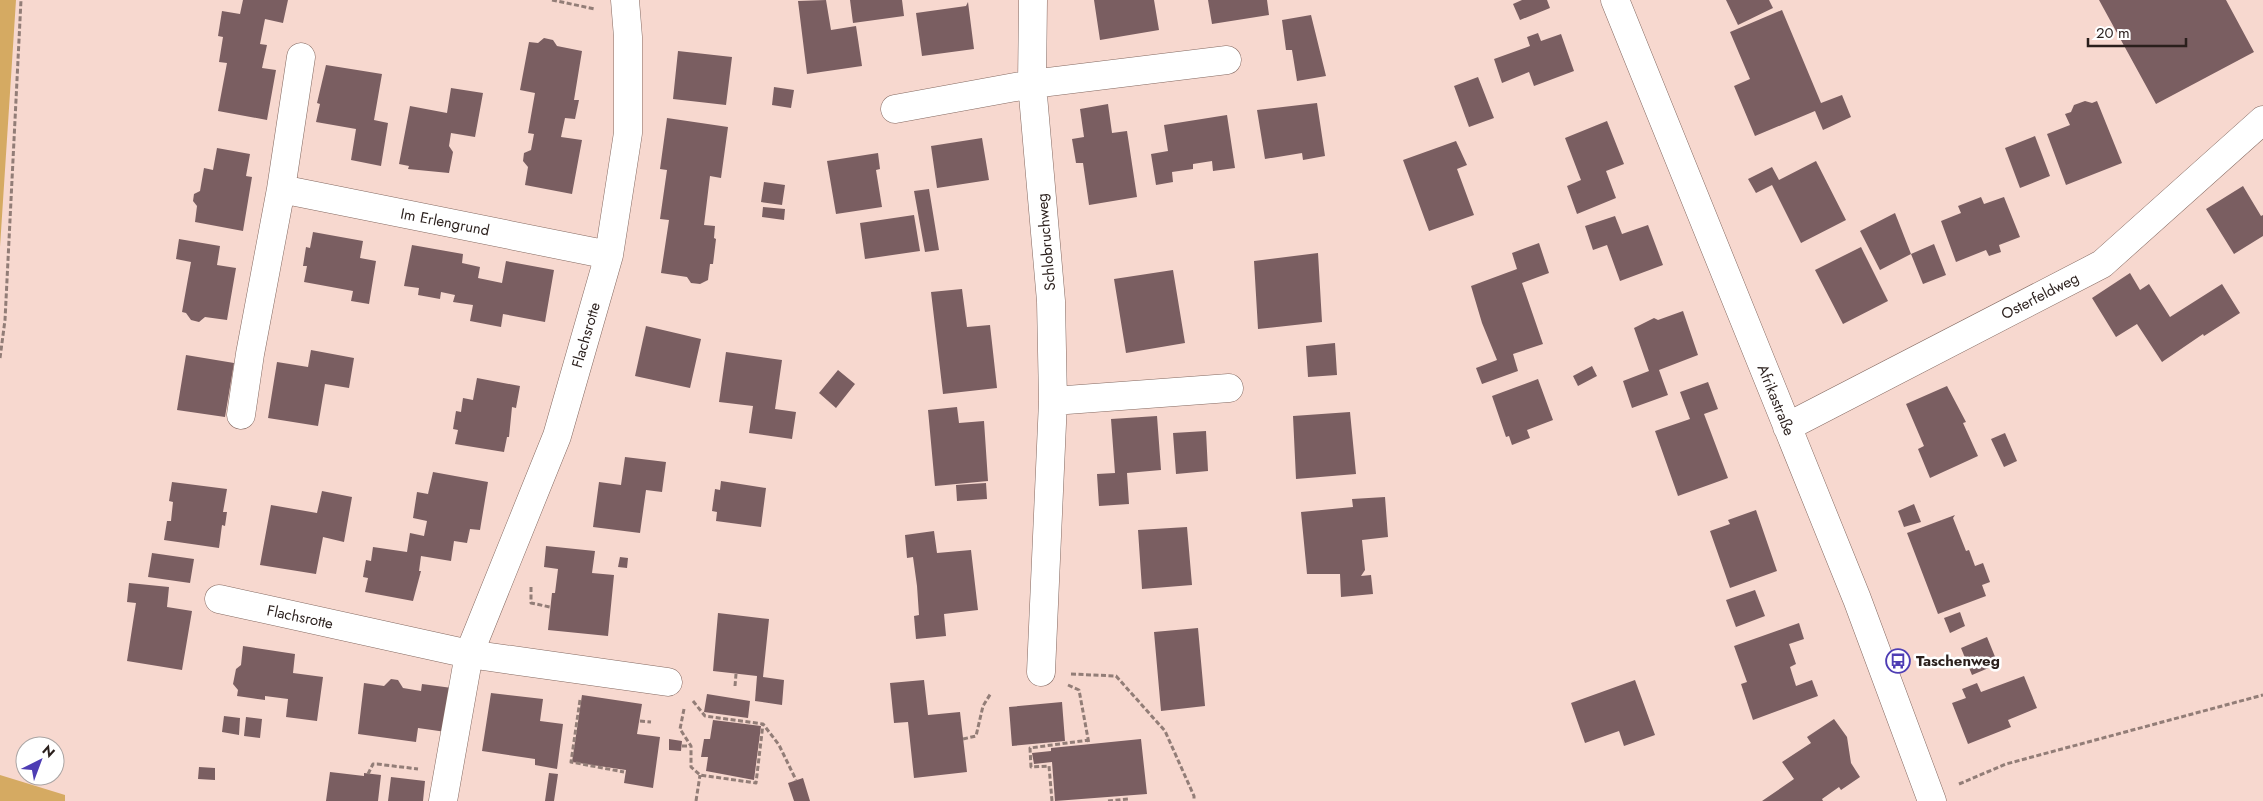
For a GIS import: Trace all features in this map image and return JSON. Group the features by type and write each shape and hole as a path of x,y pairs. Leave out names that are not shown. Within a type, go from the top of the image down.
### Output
{"street":[{"name":"Schlobruchweg","path":"1033,0 1032,84 1051,301 1053,401 1041,672"},
{"name":"Afrikastraße","path":"1615,0 1857,599 1929,799"},
{"name":"Flachsrotte","path":"444,801 469,654 557,436 609,255 628,133 626,7"},
{"path":"241,415 250,354 281,189 300,57"},
{"path":"895,109 1032,84 1227,60"},
{"name":"Osterfeldweg","path":"1787,426 2102,264 2263,120"},
{"name":"Im Erlengrund","path":"281,189 609,255"},
{"path":"1053,401 1229,388"},
{"name":"Flachsrotte","path":"220,599 469,654 668,682"}],"path":[{"path":"0,358 5,310 22,0"},
{"path":"552,0 626,7"},
{"path":"1041,672 1079,690 1089,742 1030,748 1031,767 1049,766 1052,801"},
{"path":"1041,672 1116,676 1165,731 1195,801"},
{"path":"735,686 736,674"},
{"path":"963,739 976,736 983,706 991,693"},
{"path":"581,694 571,762 624,772"},
{"path":"1929,799 2006,764 2263,694"},
{"path":"693,700 705,716 763,724 779,745 796,780"},
{"path":"684,707 680,728 691,746 691,767 700,775 756,783 763,724"},
{"path":"640,721 650,722"},
{"path":"682,746 691,746"},
{"path":"368,774 373,764 448,773"},
{"path":"696,801 700,775"},
{"path":"1108,801 1128,799"}],"shaded area":[{"path":"0,0 16,0 0,247"},
{"path":"0,775 15,780 15,786 36,786 65,795 65,801 0,801"}],"building":[{"path":"243,0 288,0 283,23 265,19 260,44 267,45 262,68 276,70 267,120 218,111 227,63 219,62 223,37 218,36 222,11 240,14"},
{"path":"826,0 831,30 856,26 862,66 807,74 798,1"},
{"path":"850,0 902,0 904,16 853,23"},
{"path":"1094,0 1154,0 1159,30 1100,40"},
{"path":"1208,0 1267,0 1269,15 1212,24"},
{"path":"1522,0 1547,0 1550,8 1520,20 1513,4"},
{"path":"1726,0 1769,0 1773,8 1738,25"},
{"path":"2099,0 2226,0 2254,52 2156,104"},
{"path":"968,2 974,49 922,56 916,13 966,6"},
{"path":"1782,10 1821,103 1842,95 1851,117 1823,130 1815,111 1755,136 1734,86 1750,79 1730,32"},
{"path":"1311,15 1326,76 1297,81 1292,50 1286,50 1282,20"},
{"path":"1538,33 1541,41 1561,34 1574,71 1534,86 1529,72 1502,83 1494,59 1530,46 1527,37"},
{"path":"544,38 553,40 557,46 582,51 574,100 579,100 575,119 565,118 561,137 582,140 572,194 525,185 528,167 523,161 524,153 531,150 534,134 528,133 535,93 520,90 529,42 538,43"},
{"path":"678,51 732,57 726,105 673,99"},
{"path":"326,65 382,74 374,120 388,123 381,166 351,160 356,129 316,122 320,104 317,103"},
{"path":"1478,77 1494,118 1469,127 1454,86"},
{"path":"774,87 794,90 791,108 772,105"},
{"path":"451,88 483,93 475,137 451,133 449,146 453,152 449,173 408,169 409,166 399,164 410,106 447,113"},
{"path":"2085,101 2092,103 2097,101 2122,163 2066,185 2047,134 2070,125 2065,114 2071,112 2074,105"},
{"path":"1317,103 1325,156 1303,160 1302,153 1265,159 1257,110"},
{"path":"1108,104 1112,133 1127,131 1137,197 1089,205 1083,163 1076,163 1072,139 1084,137 1080,109"},
{"path":"1227,115 1235,168 1213,171 1212,161 1193,164 1193,169 1172,172 1173,182 1156,185 1151,154 1168,151 1164,125"},
{"path":"667,118 728,127 721,178 710,176 704,225 715,226 714,238 716,239 713,264 710,264 708,280 700,284 691,283 687,277 661,273 669,220 660,219 667,170 660,169"},
{"path":"1607,121 1624,164 1606,171 1616,198 1577,214 1567,186 1581,180 1565,138"},
{"path":"2035,136 2050,176 2020,188 2005,148"},
{"path":"982,138 989,180 937,188 931,146"},
{"path":"1456,141 1467,165 1457,169 1474,215 1429,231 1403,160"},
{"path":"217,148 250,154 246,176 252,177 243,231 195,222 197,206 193,201 194,194 200,191 204,168 213,170"},
{"path":"878,153 880,169 876,170 882,207 836,214 827,161"},
{"path":"1816,161 1846,220 1801,243 1772,185 1756,193 1748,179 1772,167 1779,180"},
{"path":"764,182 785,185 782,205 761,202"},
{"path":"2243,186 2261,216 2263,215 2263,236 2234,254 2206,209"},
{"path":"929,189 939,250 925,252 914,191"},
{"path":"1981,197 1984,204 2004,197 2020,237 1999,245 2001,252 1989,256 1986,250 1956,262 1941,221 1961,213 1958,206"},
{"path":"763,207 785,209 784,220 762,217"},
{"path":"1895,213 1911,254 1880,270 1860,231"},
{"path":"914,215 920,251 865,259 860,223"},
{"path":"1615,216 1622,234 1648,225 1663,265 1620,281 1607,245 1593,250 1585,226"},
{"path":"313,232 363,241 360,258 376,261 369,304 351,301 353,291 304,282 307,266 303,266 306,247 310,248"},
{"path":"179,239 220,246 217,265 236,268 227,320 205,317 199,322 191,320 186,313 182,312 191,262 176,259"},
{"path":"1539,243 1549,273 1522,283 1543,344 1513,354 1518,371 1482,384 1476,368 1497,360 1482,323 1471,286 1517,269 1512,253"},
{"path":"1934,244 1946,275 1923,284 1911,254"},
{"path":"412,245 463,254 462,263 480,267 478,278 502,283 506,261 554,270 545,322 503,314 501,327 470,321 473,305 453,302 455,295 441,292 440,299 418,295 419,288 404,286"},
{"path":"1861,247 1888,301 1843,324 1815,270"},
{"path":"1318,253 1322,322 1258,329 1254,261"},
{"path":"1173,270 1185,343 1126,353 1114,279"},
{"path":"2130,273 2140,290 2149,284 2170,317 2222,284 2240,313 2204,336 2203,334 2162,362 2137,324 2116,337 2092,298"},
{"path":"962,289 967,327 990,325 997,388 943,394 931,292"},
{"path":"1683,311 1698,355 1659,370 1668,395 1632,408 1623,381 1649,371 1634,328 1654,318 1658,320"},
{"path":"646,326 701,339 690,388 635,376"},
{"path":"1335,343 1337,375 1308,377 1306,346"},
{"path":"311,350 354,358 349,388 325,384 318,426 268,418 277,362 308,367"},
{"path":"726,352 782,360 775,409 796,412 792,439 749,433 753,406 719,402"},
{"path":"186,355 234,363 225,417 177,410"},
{"path":"1592,366 1597,376 1578,386 1573,376"},
{"path":"838,370 855,384 836,408 819,393"},
{"path":"477,378 520,386 516,408 512,407 509,437 507,437 504,452 455,444 458,430 453,429 456,411 461,412 463,398 473,400"},
{"path":"1538,379 1553,420 1527,430 1530,438 1512,445 1509,436 1506,437 1492,396"},
{"path":"1708,382 1718,409 1704,414 1728,478 1678,496 1655,431 1690,419 1680,392"},
{"path":"1947,386 1966,422 1963,423 1978,456 1930,478 1918,449 1924,446 1906,404"},
{"path":"957,407 959,423 984,421 988,481 935,486 928,410"},
{"path":"1350,412 1356,474 1296,479 1293,416"},
{"path":"1157,416 1161,470 1127,473 1129,504 1099,506 1097,474 1115,473 1111,419"},
{"path":"1206,431 1208,471 1176,474 1173,433"},
{"path":"2005,433 2017,461 2004,467 1991,439"},
{"path":"625,457 666,462 662,492 646,490 640,533 593,527 599,482 621,485"},
{"path":"433,472 488,482 480,530 470,529 467,543 454,541 451,561 421,556 419,571 421,571 413,601 365,592 368,578 363,577 366,560 371,561 373,547 407,552 410,533 424,536 427,521 413,518 417,492 428,494"},
{"path":"721,481 766,488 761,527 716,521 717,512 712,511 715,489 720,490"},
{"path":"172,482 227,489 223,512 227,512 225,526 222,525 219,548 164,540 167,521 171,521 173,502 169,501"},
{"path":"986,483 987,499 957,501 956,485"},
{"path":"322,491 352,497 344,542 323,537 316,574 260,565 271,505 317,513"},
{"path":"1385,497 1388,537 1362,540 1365,570 1361,576 1371,575 1373,594 1341,597 1340,574 1307,574 1301,512 1353,507 1352,499"},
{"path":"1914,504 1921,522 1904,527 1898,511"},
{"path":"1756,510 1777,571 1730,588 1710,531 1730,524 1728,520"},
{"path":"1955,515 1953,518 1966,551 1969,550 1975,566 1983,563 1990,582 1982,585 1986,596 1938,614 1907,533"},
{"path":"1187,527 1192,585 1142,589 1138,530"},
{"path":"934,531 937,553 971,550 978,610 944,614 946,636 916,639 914,616 919,615 917,586 913,557 907,558 905,535"},
{"path":"546,546 595,551 592,573 614,575 608,636 548,630 552,593 555,593 558,569 544,567"},
{"path":"152,553 194,559 190,583 148,577"},
{"path":"620,557 628,558 627,568 618,567"},
{"path":"129,583 169,587 167,607 192,611 182,670 127,661 136,603 127,602"},
{"path":"1755,590 1765,616 1736,627 1726,600"},
{"path":"1960,612 1965,626 1950,633 1944,618"},
{"path":"718,613 769,619 763,677 784,680 782,705 755,701 757,676 713,671"},
{"path":"1799,623 1804,639 1789,644 1796,664 1790,667 1796,686 1812,680 1818,696 1753,720 1741,684 1747,682 1734,646"},
{"path":"1198,628 1205,706 1161,711 1154,632"},
{"path":"1987,637 1998,664 1972,675 1961,648"},
{"path":"243,646 295,654 293,673 323,677 317,721 286,717 288,699 265,696 265,700 237,696 238,690 233,684 236,669 241,665"},
{"path":"2024,676 2037,708 2008,720 2011,727 1968,744 1952,703 1966,698 1962,689 1977,683 1981,692"},
{"path":"391,679 398,680 403,688 421,691 422,684 452,688 446,732 418,728 416,742 358,734 364,683 384,686"},
{"path":"924,680 928,715 960,712 967,772 914,778 908,722 894,723 890,683"},
{"path":"1635,680 1655,735 1624,746 1619,731 1585,743 1571,703"},
{"path":"491,693 543,699 540,721 563,724 557,769 535,765 535,759 482,751"},
{"path":"707,694 750,701 748,718 704,712"},
{"path":"582,695 642,704 637,734 660,737 653,788 624,783 626,770 572,762"},
{"path":"1062,702 1065,741 1012,746 1009,707"},
{"path":"224,716 240,718 239,735 222,732"},
{"path":"246,717 262,719 260,738 244,736"},
{"path":"1834,719 1847,737 1851,763 1860,777 1841,790 1839,787 1822,799 1823,801 1762,801 1794,779 1782,762 1811,743 1807,737"},
{"path":"713,720 761,726 754,780 706,771 708,757 701,757 704,739 710,739"},
{"path":"669,739 682,741 681,751 669,750"},
{"path":"1141,739 1147,794 1055,801 1052,762 1034,764 1032,753 1051,751 1051,748"},
{"path":"199,767 215,768 215,780 198,779"},
{"path":"330,772 364,776 364,773 381,775 378,801 326,801"},
{"path":"549,773 558,774 554,801 545,801"},
{"path":"391,777 425,781 423,801 388,801"},
{"path":"803,778 810,801 794,801 788,783"}],"place":[{"name":"Taschenweg","path":"1898,661"}]}
